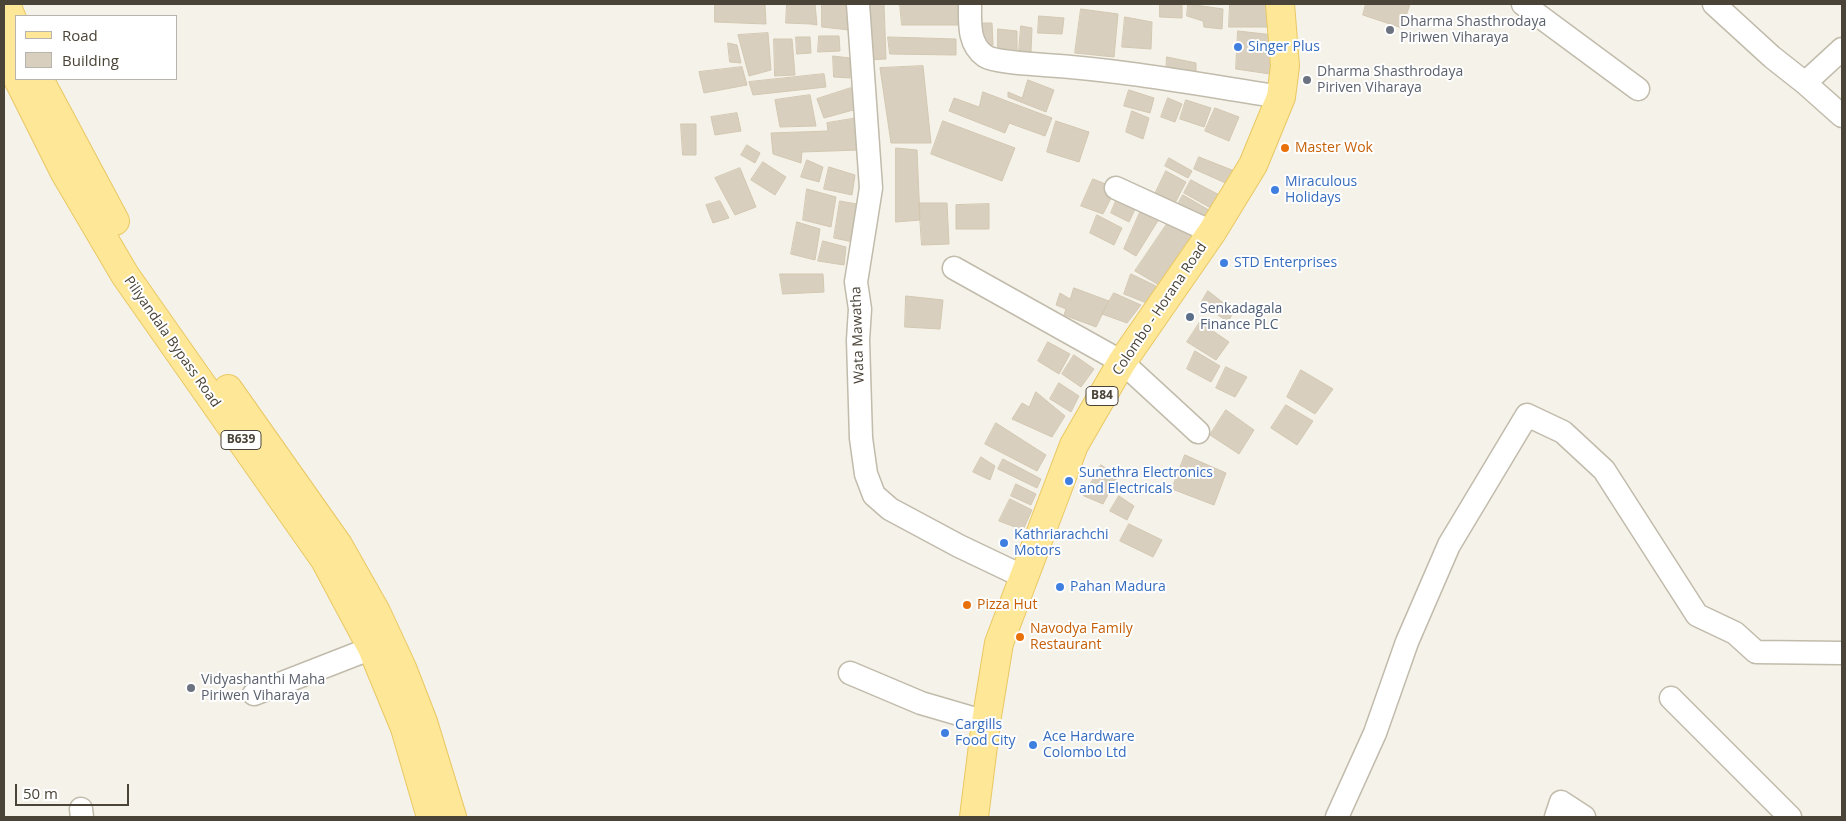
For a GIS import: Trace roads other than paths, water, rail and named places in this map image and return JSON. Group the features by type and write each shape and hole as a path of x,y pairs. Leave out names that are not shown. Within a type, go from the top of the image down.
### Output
{"main road":[{"path":"6,4 15,26"},
{"name":"Colombo - Horana Road","path":"974,817 986,722 999,644 1024,577 1074,445 1122,362 1212,232 1253,165 1281,97 1285,66 1280,4"},
{"name":"Piliyandala Bypass Road","path":"4,50 15,73"},
{"name":"Piliyandala Bypass Road","path":"18,80 65,173 125,275 325,560 372,648 405,728 431,817"},
{"name":"Piliyandala Bypass Road","path":"40,80 97,190 140,264 338,545 376,612 402,668 423,722 452,817"}],"street":[{"name":"Wata Mawatha","path":"858,4 871,188 856,282 860,309 858,340 862,438 866,474 874,495 890,509 959,546 1024,577"},
{"path":"970,4 971,32 976,49 987,58 1023,63 1095,68 1281,97"},
{"path":"1523,4 1638,89"},
{"path":"1714,4 1772,57 1804,82 1842,116"},
{"path":"1804,82 1842,50"},
{"path":"1116,188 1212,232"},
{"path":"954,268 1122,362 1198,432"},
{"path":"1337,817 1374,733 1407,642 1449,545 1527,415 1563,432 1604,470 1697,615 1735,633 1756,652 1842,653"},
{"path":"254,694 372,648"},
{"path":"850,673 921,703 986,722"},
{"path":"1670,698 1790,817"},
{"path":"1556,817 1561,802 1584,817"}],"place":[{"name":"Dharma Shasthrodaya Piriwen Viharaya","path":"1390,30"},
{"name":"Singer Plus","path":"1238,47"},
{"name":"Dharma Shasthrodaya Piriven Viharaya","path":"1307,80"},
{"name":"Master Wok","path":"1285,148"},
{"name":"Miraculous Holidays","path":"1275,190"},
{"name":"STD Enterprises","path":"1224,263"},
{"name":"Senkadagala Finance PLC","path":"1190,317"},
{"name":"Sunethra Electronics and Electricals","path":"1069,481"},
{"name":"Kathriarachchi Motors","path":"1004,543"},
{"name":"Pahan Madura","path":"1060,587"},
{"name":"Pizza Hut","path":"967,605"},
{"name":"Navodya Family Restaurant","path":"1020,637"},
{"name":"Vidyashanthi Maha Piriwen Viharaya","path":"191,688"},
{"name":"Cargills Food City","path":"945,733"},
{"name":"Ace Hardware Colombo Ltd","path":"1033,745"}]}
